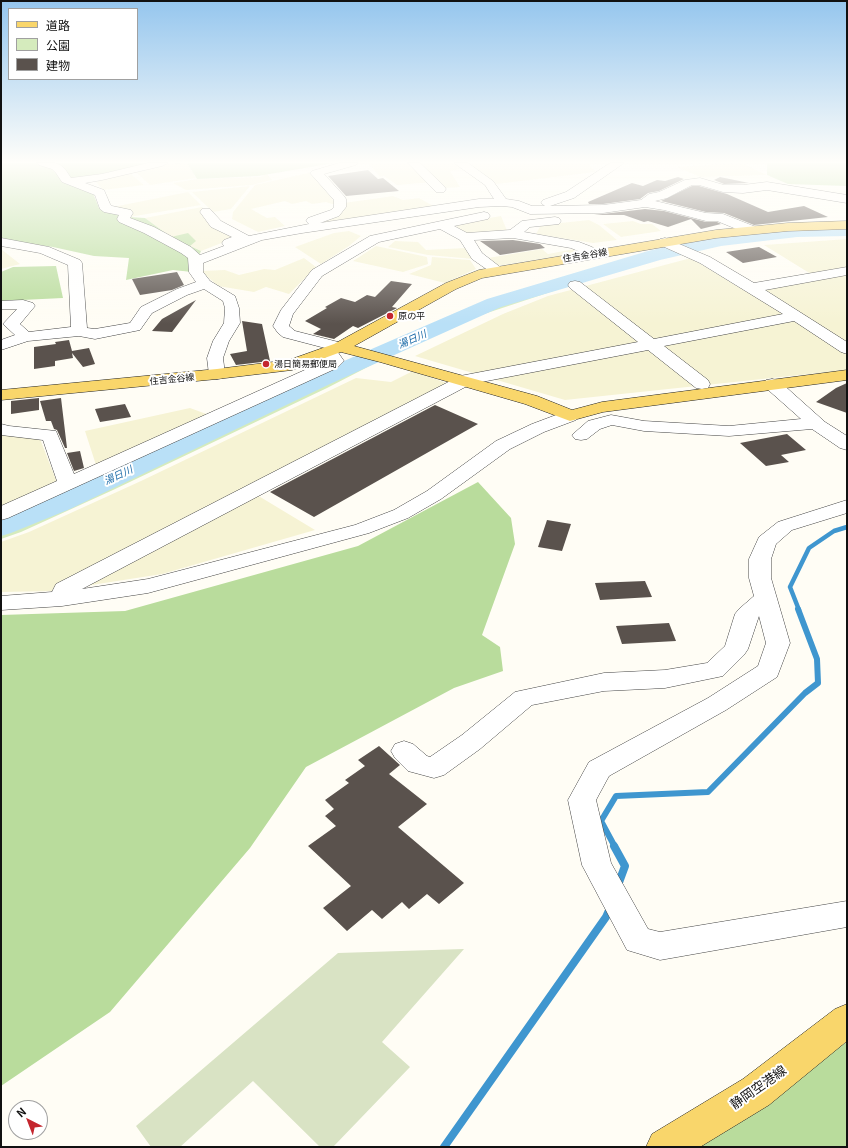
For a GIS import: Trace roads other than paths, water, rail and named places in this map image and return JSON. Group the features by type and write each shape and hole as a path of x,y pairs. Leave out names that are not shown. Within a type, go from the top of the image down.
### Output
{"main road":[{"name":"住吉金谷線","path":"1,395 217,374 292,365 335,350 463,281 479,274 594,254 669,244 751,230 847,225"},
{"path":"335,350 365,353 466,380 531,400 570,416 602,407 847,375"},
{"name":"静岡空港線","path":"665,1147 756,1092 847,1020"}],"street":[{"path":"125,217 123,220 149,230 186,250 195,259 196,272 205,284 230,299 232,308 232,323 221,341 215,358 217,374"},
{"path":"195,259 243,237 216,224 210,217"},
{"path":"302,229 307,224 326,217"},
{"path":"195,259 260,237 385,217"},
{"path":"1,514 331,365 336,361 335,350 289,334 283,330 281,326 286,313 314,277 325,268 375,239 388,235 482,217"},
{"path":"513,234 527,224 584,217"},
{"path":"704,217 719,217 751,230"},
{"path":"442,225 465,237 477,256 497,270"},
{"path":"302,229 308,231 345,227 367,235 361,241 363,245"},
{"path":"465,237 513,234 574,245 594,254"},
{"path":"1,242 44,250 75,264 79,331"},
{"path":"669,244 705,260 797,316 847,349"},
{"path":"752,288 847,271"},
{"path":"1,345 26,337 79,331 95,334 135,327 146,310 182,292 205,284"},
{"path":"575,285 702,384"},
{"path":"182,292 221,294"},
{"path":"1,305 23,304 28,306 11,324 26,337"},
{"path":"62,599 64,589 466,380 797,316"},
{"path":"772,384 816,424 847,444"},
{"path":"1,602 62,599 148,586 362,529 401,514 434,496 502,445 538,428 570,416"},
{"path":"581,435 594,425 611,420 644,426 729,431 774,426 816,424"},
{"path":"1,429 5,431 50,435 68,484"},
{"path":"847,506 786,526 766,541 760,559 760,578 778,643 768,671 717,704 599,769 582,800 597,865 638,940 660,946 847,914"},
{"path":"404,751 418,764 434,768 471,742 524,698 604,682 665,679 714,670 736,649 747,614 765,598"}],"waterway":[{"name":"湯日川","path":"1,527 60,503 322,379 494,303 655,255 721,240 797,232 847,231"},
{"path":"799,610 790,587 809,548 834,531 847,527"},
{"path":"615,847 601,821 616,796 708,792 805,693 818,683 817,659 798,609"},
{"path":"614,846 625,866 618,885"},
{"path":"444,1147 606,917 610,908"}],"place":[{"name":"原の平","path":"390,316"},
{"name":"湯日簡易郵便局","path":"266,364"}]}
